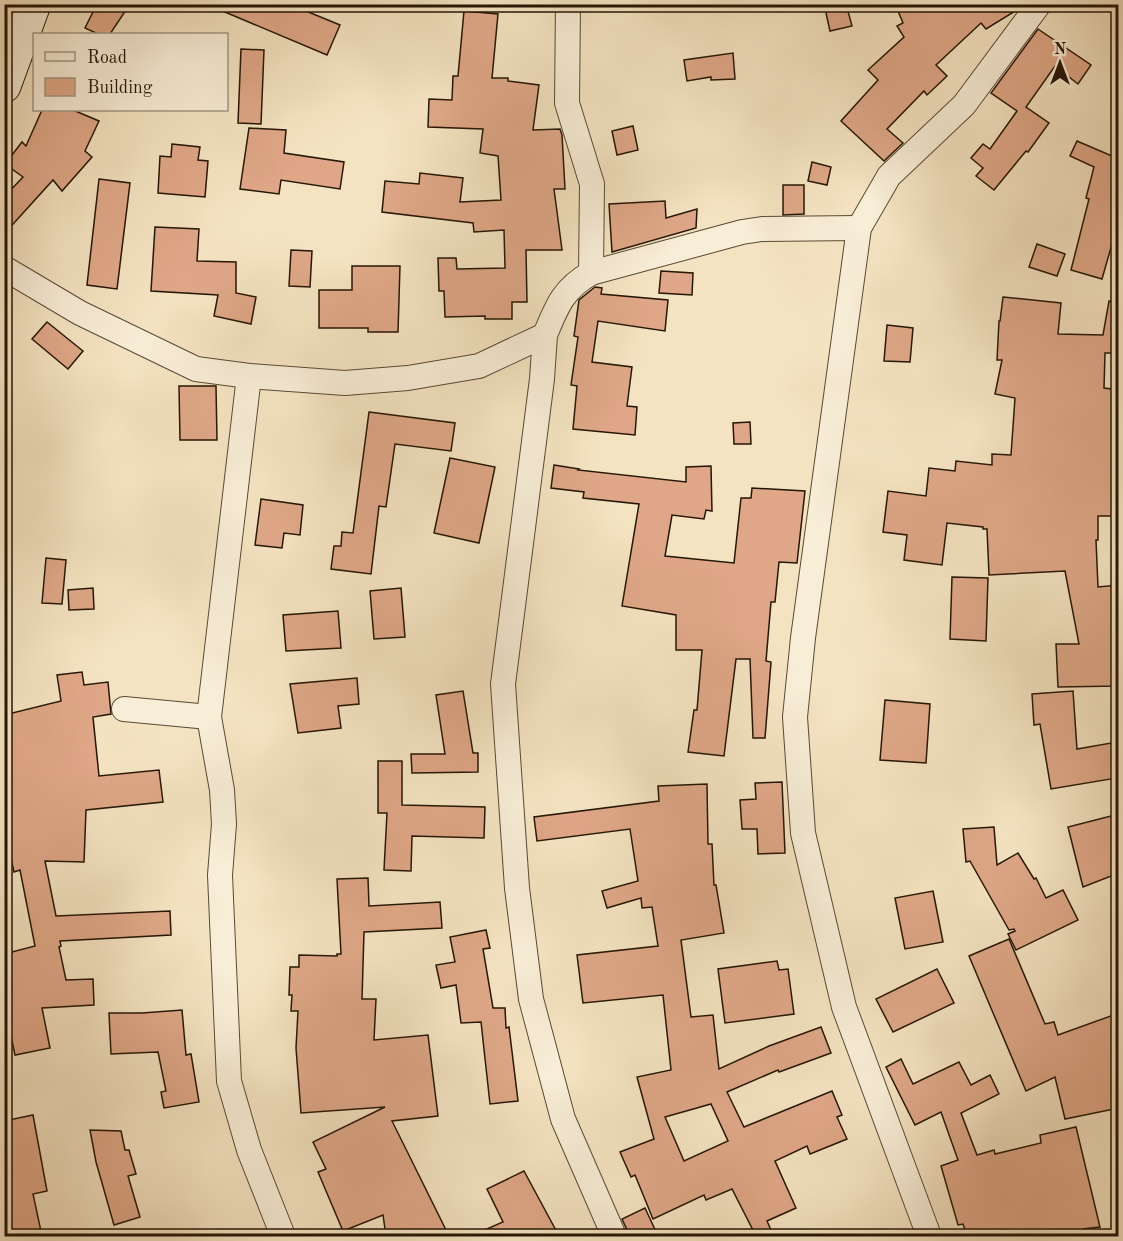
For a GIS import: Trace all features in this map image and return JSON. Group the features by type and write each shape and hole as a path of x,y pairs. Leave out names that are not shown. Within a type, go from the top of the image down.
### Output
{"street":[{"path":"6,78 34,4"},
{"path":"568,4 567,103 592,184 591,273"},
{"path":"929,1236 844,1007 803,833 795,717 859,228 889,176 964,105 1038,4"},
{"path":"614,1236 563,1119 531,999 517,888 503,684 542,379 545,335 558,302 575,282 591,273 742,232 859,228"},
{"path":"4,268 80,313 196,369 249,376 345,383 408,378 479,366 545,335"},
{"path":"249,376 209,717 222,790 224,824 220,875 229,1080 249,1150 283,1236"},
{"path":"124,709 209,717"}],"building":[{"path":"97,4 130,4 111,33 96,33 85,28"},
{"path":"206,4 289,4 340,25 327,55"},
{"path":"824,4 846,4 852,26 830,31"},
{"path":"895,4 1021,4 1017,10 986,29 981,23 936,65 947,76 927,95 924,91 887,129 903,143 884,161 841,121 878,80 868,70 904,37 897,26 903,23"},
{"path":"464,11 498,14 492,78 508,78 508,81 539,85 533,130 560,129 562,135 565,189 554,189 562,250 526,250 527,302 512,302 512,319 485,319 485,316 445,317 444,291 439,291 438,258 456,258 457,269 505,268 504,230 474,232 473,223 382,212 385,181 419,184 420,173 463,178 460,202 501,200 498,156 480,153 483,129 428,127 429,99 452,100 453,76 458,76"},
{"path":"1038,29 1091,65 1078,84 1055,66 1026,107 1049,123 1028,152 1026,151 994,190 976,176 983,168 971,158 983,144 990,149 1017,111 991,93"},
{"path":"241,49 264,50 261,124 238,123"},
{"path":"733,53 735,79 711,80 711,77 687,81 684,60"},
{"path":"42,111 75,111 99,121 85,151 92,157 62,191 53,180 4,234 4,197 23,177 5,164 22,142 26,146"},
{"path":"633,126 638,150 617,155 612,131"},
{"path":"249,128 286,130 284,153 344,162 340,189 281,180 279,194 240,189"},
{"path":"1077,141 1119,159 1119,238 1114,237 1102,279 1071,270 1089,199 1086,198 1094,167 1070,156"},
{"path":"172,144 200,147 198,160 208,161 205,197 158,193 160,156 171,157"},
{"path":"812,162 831,167 827,185 808,181"},
{"path":"99,179 130,183 117,289 87,285"},
{"path":"783,185 804,185 804,214 783,215"},
{"path":"665,201 666,218 697,209 696,228 612,252 609,204"},
{"path":"155,227 199,229 197,261 236,262 236,293 256,297 251,324 214,316 218,295 151,291"},
{"path":"1037,244 1065,254 1057,276 1029,267"},
{"path":"291,250 312,251 310,287 289,286"},
{"path":"352,266 400,266 398,332 368,332 368,328 319,328 319,290 352,290"},
{"path":"661,271 693,273 692,295 659,293"},
{"path":"595,287 602,288 601,294 668,300 665,331 598,321 592,362 632,367 627,406 637,407 635,435 573,429 577,386 571,385 578,337 574,336 579,300"},
{"path":"1003,297 1061,303 1058,334 1103,335 1109,301 1119,302 1119,353 1105,353 1104,388 1119,390 1114,464 1119,465 1119,516 1098,516 1098,540 1096,540 1098,587 1119,585 1119,686 1058,687 1056,644 1079,644 1065,571 989,575 987,529 983,527 947,523 942,565 904,560 907,535 883,532 888,491 926,496 929,468 955,471 956,461 992,465 992,454 1011,455 1015,398 995,394 1002,360 997,360"},
{"path":"47,322 83,351 68,369 32,339"},
{"path":"887,325 913,328 910,362 884,361"},
{"path":"179,386 216,386 217,440 180,440"},
{"path":"369,412 455,423 451,451 395,444 386,507 379,506 371,574 331,569 334,546 341,546 342,532 353,533"},
{"path":"750,422 751,444 734,444 733,423"},
{"path":"450,458 495,467 479,543 434,533"},
{"path":"554,465 578,470 686,482 686,467 711,466 712,511 706,510 704,519 672,515 665,556 734,563 741,498 751,498 752,488 805,491 797,563 779,562 775,602 771,602 766,661 771,662 765,738 753,738 750,659 736,659 724,756 688,752 694,710 697,710 702,650 676,650 676,615 622,606 639,504 583,498 584,492 551,488"},
{"path":"261,499 303,505 300,535 284,533 282,548 255,545"},
{"path":"46,558 66,560 62,604 42,603"},
{"path":"952,577 988,578 986,641 950,639"},
{"path":"93,588 94,609 69,610 68,590"},
{"path":"401,588 405,637 374,639 370,591"},
{"path":"338,611 341,648 286,651 283,615"},
{"path":"82,672 84,685 108,682 111,714 93,717 99,776 159,770 163,802 86,810 84,862 45,861 56,916 170,911 171,935 60,941 61,946 59,947 66,980 93,979 94,1005 42,1008 50,1048 15,1055 4,1004 4,954 35,946 20,870 14,872 4,827 4,715 61,701 57,675"},
{"path":"357,678 359,704 338,706 341,728 298,733 290,684"},
{"path":"463,691 473,753 478,753 478,772 412,773 411,754 445,754 436,695"},
{"path":"1073,691 1077,749 1111,743 1117,778 1051,789 1040,724 1034,725 1032,694"},
{"path":"885,700 930,704 926,763 880,760"},
{"path":"378,761 402,761 402,805 485,807 484,838 412,836 411,871 384,870 387,813 378,813"},
{"path":"782,782 785,853 758,854 757,829 742,829 740,800 756,799 755,783"},
{"path":"707,784 708,844 712,844 714,885 716,885 724,933 681,940 691,1017 713,1015 719,1069 769,1046 821,1027 831,1053 779,1072 778,1070 727,1092 744,1127 832,1091 842,1115 837,1117 847,1139 810,1154 807,1146 775,1161 796,1208 767,1221 771,1230 756,1236 732,1189 706,1200 704,1195 653,1219 635,1175 631,1177 620,1152 654,1139 637,1077 671,1070 663,995 583,1003 577,955 658,946 652,907 642,908 641,898 607,908 602,891 638,881 630,829 537,841 534,817 659,801 658,786","holes":["711,1104 728,1141 684,1161 665,1117"]},
{"path":"1119,814 1119,873 1083,887 1068,827"},
{"path":"994,827 997,865 1018,853 1034,879 1036,878 1046,898 1063,890 1078,920 1016,950 1008,934 1015,931 1014,929 1009,930 970,861 966,862 963,829"},
{"path":"368,878 369,906 440,902 442,928 364,932 362,999 376,999 374,1040 428,1035 438,1116 392,1121 449,1236 386,1236 383,1215 343,1231 318,1172 326,1169 313,1142 385,1107 301,1113 296,1048 298,1011 291,1011 290,967 299,967 299,955 337,956 341,954 337,879"},
{"path":"933,891 943,942 905,949 895,898"},
{"path":"486,930 490,948 483,949 493,1008 505,1008 518,1101 490,1104 481,1022 461,1023 456,985 441,988 436,965 455,962 450,937"},
{"path":"1009,939 1045,1024 1054,1022 1058,1035 1119,1013 1119,1108 1065,1119 1055,1077 1026,1091 969,956"},
{"path":"777,961 779,970 788,969 794,1014 725,1023 718,969"},
{"path":"937,969 954,1003 893,1032 876,999"},
{"path":"182,1010 186,1055 191,1054 199,1102 164,1108 161,1092 166,1091 158,1052 111,1054 109,1013"},
{"path":"901,1059 913,1084 959,1062 971,1085 990,1075 999,1094 961,1113 977,1155 994,1150 995,1154 1041,1143 1040,1135 1076,1127 1100,1227 1083,1229 1083,1236 967,1236 963,1224 958,1225 941,1166 958,1160 941,1112 915,1125 886,1067"},
{"path":"33,1115 47,1191 33,1194 42,1236 4,1236 4,1121"},
{"path":"90,1130 121,1131 125,1150 129,1150 136,1174 128,1176 140,1217 114,1225 96,1162"},
{"path":"524,1171 559,1236 471,1236 503,1222 487,1189"},
{"path":"645,1208 658,1236 630,1236 622,1219"}]}
